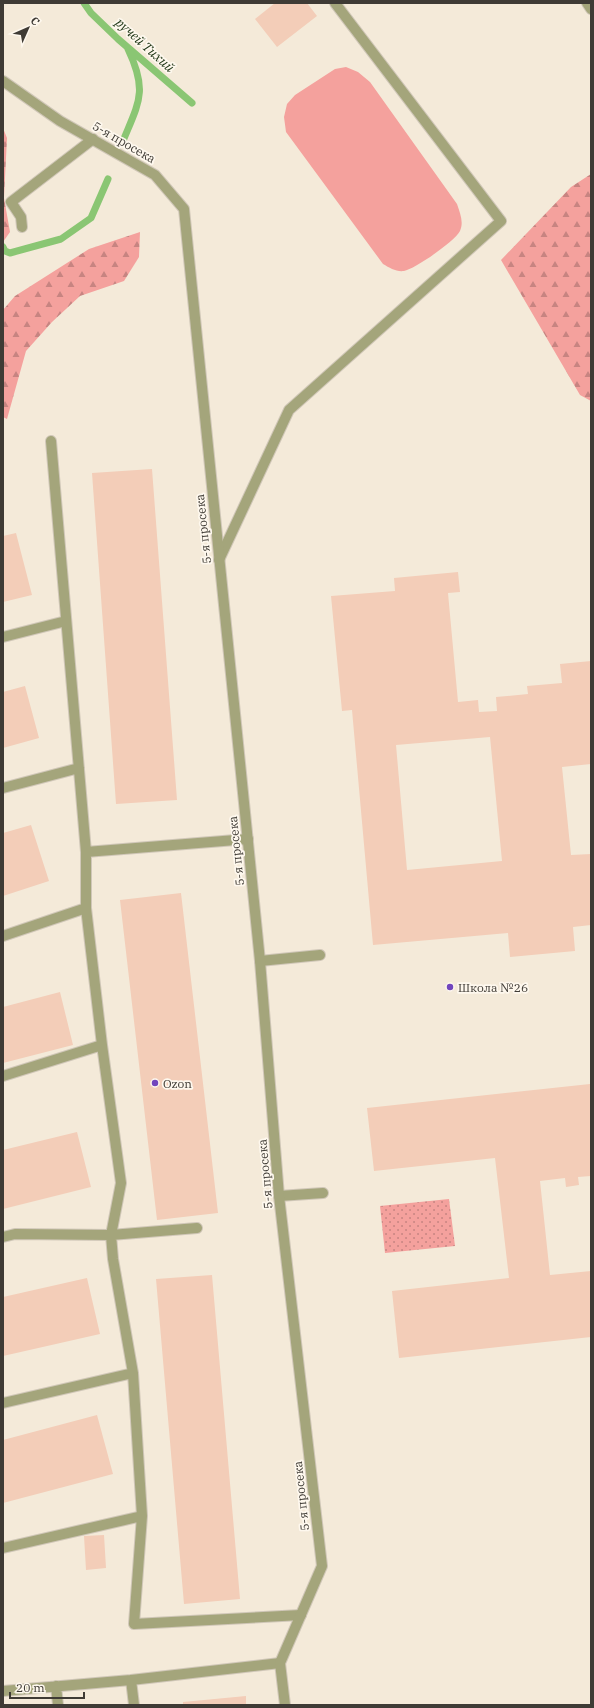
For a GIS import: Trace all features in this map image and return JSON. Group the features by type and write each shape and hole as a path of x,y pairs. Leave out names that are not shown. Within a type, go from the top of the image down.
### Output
{"street":[{"path":"220,560 289,410 500,221 335,3"},
{"path":"587,3 591,9"},
{"name":"5-я просека","path":"3,81 60,121 155,175 184,210 260,961 279,1196 322,1566 280,1663 284,1705"},
{"path":"22,227 21,217 11,202 93,139"},
{"path":"51,442 86,852 86,908 102,1046 121,1183 111,1235 112,1259 132,1373 142,1516 134,1624 301,1615"},
{"path":"3,637 66,621"},
{"path":"3,788 79,768"},
{"path":"86,852 248,838"},
{"path":"3,936 86,908"},
{"path":"260,961 320,956"},
{"path":"3,1076 102,1046"},
{"path":"279,1196 323,1193"},
{"path":"3,1237 15,1234 111,1235 197,1228"},
{"path":"3,1403 132,1373"},
{"path":"3,1548 142,1516"},
{"path":"3,1691 131,1680 280,1663"},
{"path":"131,1680 134,1705"},
{"path":"56,1686 58,1705"}],"green space":[{"path":"346,67 358,72 370,82 457,204 462,221 460,231 457,236 425,260 404,271 396,270 383,264 286,132 284,117 287,104 295,95 335,69"},
{"path":"3,128 7,138 4,198 10,232 3,242"},
{"path":"591,174 591,401 580,395 501,260 571,187"},
{"path":"140,232 139,257 124,281 80,296 52,322 26,351 7,419 3,417 3,310 15,296 89,249"},
{"path":"449,1199 455,1246 385,1253 380,1206"}],"building":[{"path":"275,3 307,3 317,16 277,47 255,19"},
{"path":"152,469 177,800 116,804 92,473"},
{"path":"16,533 32,595 3,602 3,536"},
{"path":"458,572 460,592 448,593 458,702 478,700 479,712 497,711 496,697 528,694 527,686 562,683 560,664 591,661 591,764 562,767 571,855 591,854 591,925 573,927 575,951 510,957 508,933 373,945 352,710 342,711 331,596 395,591 394,578","holes":["490,737 502,861 407,870 396,745"]},
{"path":"25,686 39,738 3,748 3,692"},
{"path":"31,825 49,881 3,896 3,833"},
{"path":"181,893 218,1213 157,1220 120,900"},
{"path":"60,992 73,1045 3,1063 3,1007"},
{"path":"590,1084 591,1176 578,1177 579,1185 566,1187 565,1178 540,1181 550,1275 591,1271 591,1337 399,1358 392,1291 509,1278 495,1158 374,1171 367,1108"},
{"path":"77,1132 91,1187 3,1209 3,1150"},
{"path":"212,1275 240,1599 184,1604 156,1279"},
{"path":"87,1278 100,1334 3,1356 3,1297"},
{"path":"97,1415 113,1474 3,1503 3,1440"},
{"path":"104,1535 106,1568 86,1570 84,1536"},
{"path":"246,1696 246,1705 183,1705 183,1702"}],"waterway":[{"name":"ручей Тихий","path":"84,3 91,13 118,39 192,103"},
{"path":"123,141 137,106 139,96 138,76 128,49"},
{"path":"3,247 5,251 10,253 61,239 91,218 108,179"}],"place":[{"name":"Школа №26","path":"450,987"},
{"name":"Ozon","path":"155,1083"}]}
